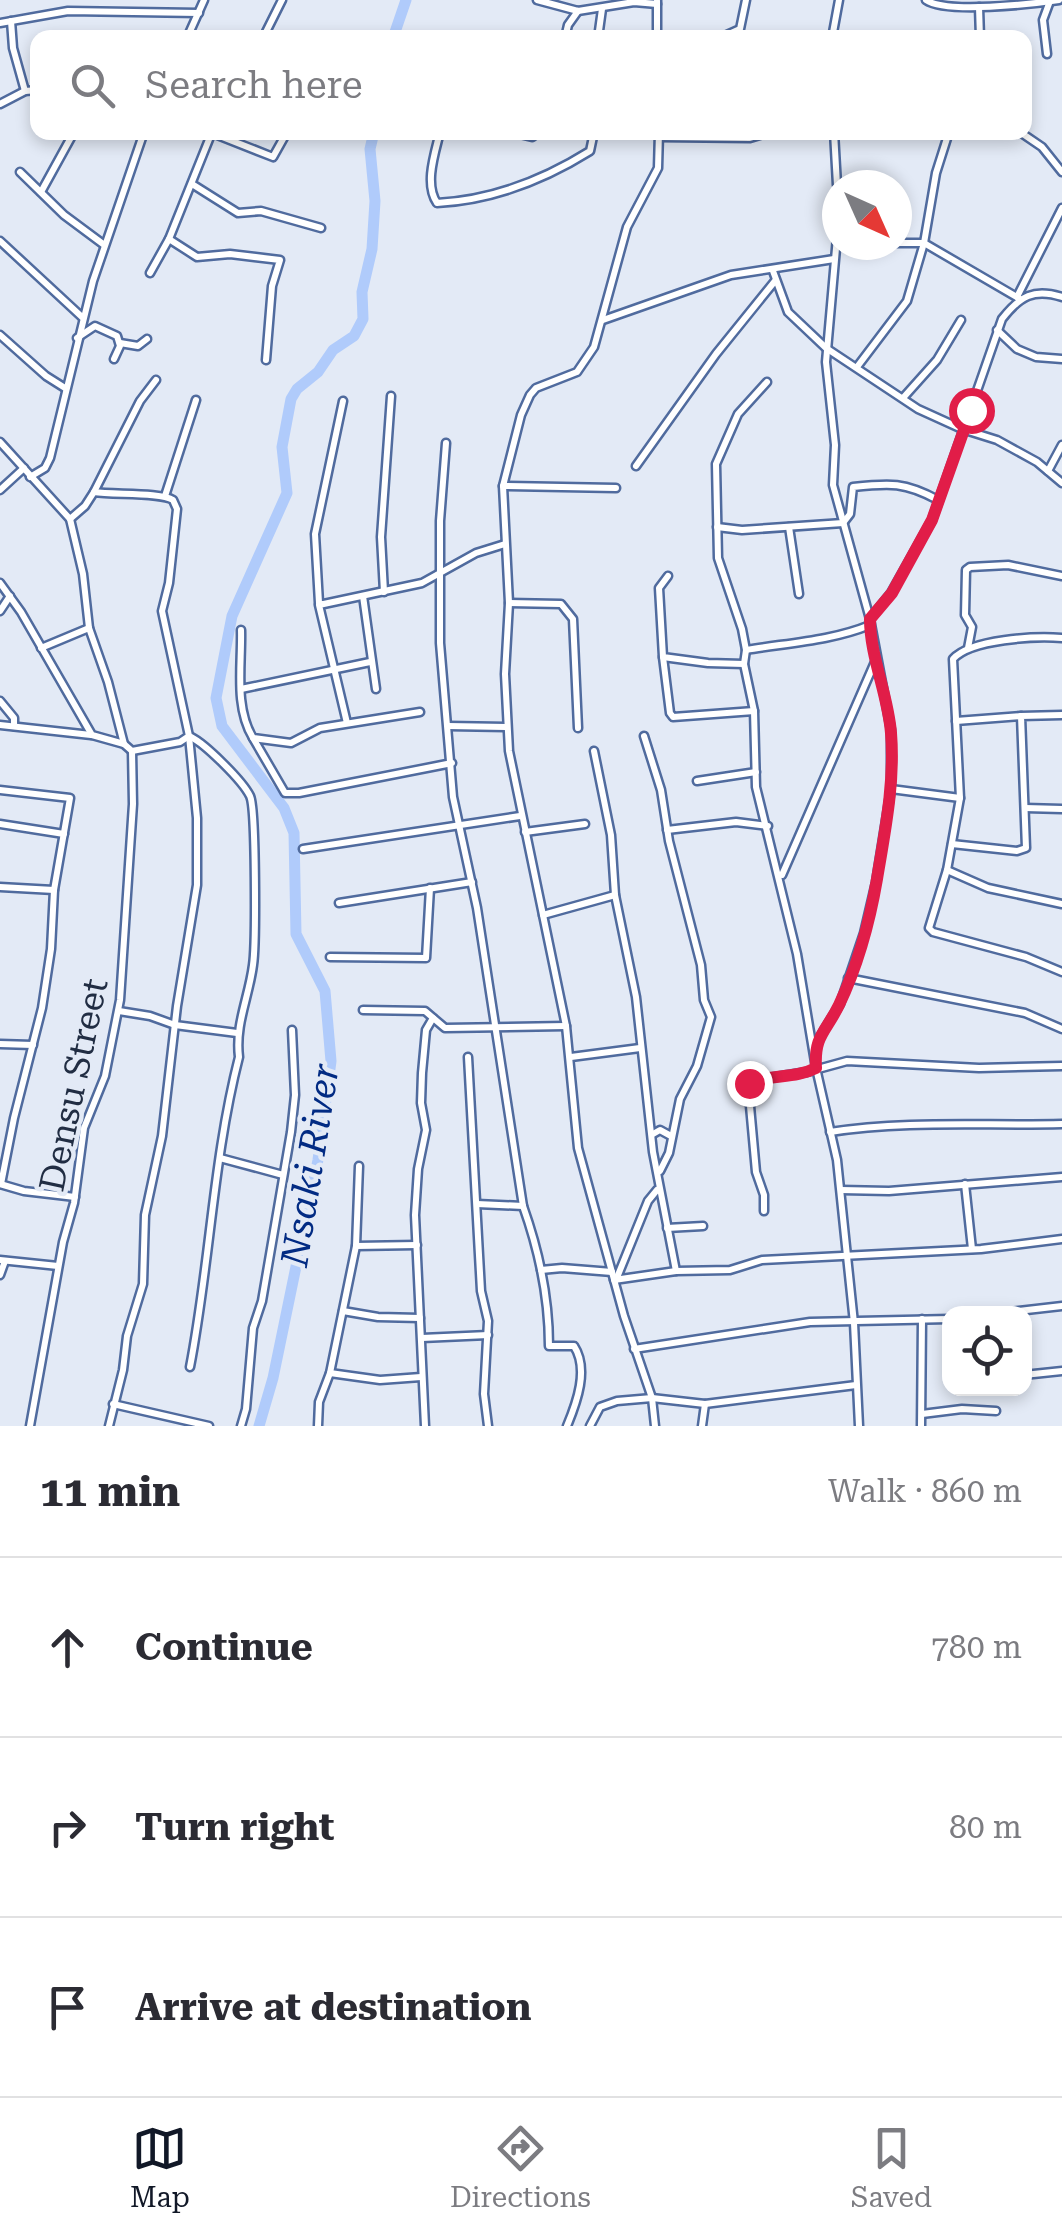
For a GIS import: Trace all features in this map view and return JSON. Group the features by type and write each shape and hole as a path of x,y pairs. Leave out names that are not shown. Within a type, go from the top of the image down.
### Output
{"street":[{"path":"191,30 204,0"},
{"path":"267,30 282,0"},
{"path":"537,0 578,10 657,2 657,30"},
{"path":"738,30 746,0"},
{"path":"833,30 839,0"},
{"path":"926,0 935,6 979,8 1059,0"},
{"path":"1046,54 1043,20 1050,1"},
{"path":"979,8 980,30"},
{"path":"599,30 602,9"},
{"path":"569,30 578,10"},
{"path":"0,23 68,11 199,13"},
{"path":"10,21 12,48 25,91"},
{"path":"0,104 30,91"},
{"path":"41,192 70,140"},
{"path":"30,477 46,468 50,458 82,317 141,140"},
{"path":"150,273 169,239 209,140"},
{"path":"227,140 274,157 283,140"},
{"path":"438,140 431,193 437,203 498,194 536,182 590,151 592,140"},
{"path":"655,1426 652,1398 634,1348 578,1148 566,1026 520,816 506,727 509,603 503,486 530,395 536,388 577,372 584,365 603,320 626,227 658,168 660,140"},
{"path":"834,140 836,170"},
{"path":"857,366 880,332 903,310 924,243 936,173 946,140"},
{"path":"1032,140 1062,172"},
{"path":"20,172 83,231 104,244"},
{"path":"192,184 238,213 261,211 321,228"},
{"path":"746,650 836,638 870,622 892,593 932,520 997,330 1018,298 1062,208"},
{"path":"169,239 197,257 230,254 280,260 271,293 266,360"},
{"path":"0,241 82,317"},
{"path":"912,243 924,243 1018,298 1035,292 1062,298"},
{"path":"603,320 731,276 829,260"},
{"path":"814,1046 840,1004 848,978 876,882 891,789 891,730 870,622 833,485 834,445 826,348 834,260"},
{"path":"773,271 788,312 826,348 918,409 962,430 998,440 1062,483"},
{"path":"636,466 716,354 776,280"},
{"path":"903,398 937,360 961,320"},
{"path":"76,339 95,326 116,336 120,343"},
{"path":"997,330 1017,349 1036,357 1062,360"},
{"path":"0,335 65,388"},
{"path":"120,343 138,346 148,338"},
{"path":"114,359 120,343"},
{"path":"70,519 94,492 140,401 156,380"},
{"path":"766,382 738,414 716,464 718,558 746,650 744,664 754,711 756,787 797,954 806,1020 841,1190 854,1323 858,1426"},
{"path":"384,592 382,537 392,396"},
{"path":"166,496 196,400"},
{"path":"324,604 318,603 315,534 342,401"},
{"path":"0,442 70,519 83,574 88,628 108,682 124,744"},
{"path":"446,443 440,521 440,644 457,826 472,882 523,1206 536,1240 548,1309 550,1346 574,1346 579,1356 578,1400 567,1426"},
{"path":"1048,472 1062,445"},
{"path":"0,490 24,468"},
{"path":"717,527 742,530 842,523 850,514 853,487 899,484 938,500"},
{"path":"503,486 616,488"},
{"path":"94,492 166,496 174,500 177,509 162,611 189,736 198,818 198,886 162,1136 145,1215 143,1284 127,1336 123,1370 108,1426"},
{"path":"788,528 799,594"},
{"path":"347,722 319,605 422,583 476,553 505,544"},
{"path":"968,648 972,626 965,615 966,570 970,566 1008,565 1062,576"},
{"path":"668,576 659,588 671,715 754,711"},
{"path":"0,584 67,687 92,735"},
{"path":"0,611 10,596"},
{"path":"364,596 376,689"},
{"path":"509,603 561,604 570,612 578,728"},
{"path":"41,648 88,628"},
{"path":"241,630 244,712 285,793 452,763"},
{"path":"1062,638 1018,639 968,648 956,654 952,668 960,798 931,931 1026,957 1062,972"},
{"path":"663,657 744,664"},
{"path":"781,879 876,661"},
{"path":"241,689 370,662"},
{"path":"0,701 14,718 14,726"},
{"path":"254,738 291,743 304,734 347,722 420,712"},
{"path":"956,720 1062,715"},
{"path":"952,844 1022,851 1028,834 1021,716"},
{"path":"0,724 92,735 132,750 180,742 189,736"},
{"path":"448,726 506,727"},
{"path":"189,736 207,745 219,764 239,779 252,800 255,942 253,969 237,1033 239,1056 190,1367"},
{"path":"644,736 702,964 704,1000 711,1024 697,1066 680,1099 668,1153 659,1174"},
{"name":"Densu Street","path":"30,1426 58,1266 75,1197 84,1128 104,1076 118,1011 134,804 132,750"},
{"path":"594,751 611,835 615,895 636,997 658,1189 676,1272"},
{"path":"697,781 756,772"},
{"path":"891,789 960,798"},
{"path":"0,790 70,798 54,890 48,968 1,1184 75,1197"},
{"path":"1025,808 1062,809"},
{"path":"303,849 520,816"},
{"path":"667,830 736,822 768,826"},
{"path":"0,824 64,834"},
{"path":"525,832 586,824"},
{"path":"946,870 988,888 1062,904"},
{"path":"339,903 472,882"},
{"path":"0,886 54,890"},
{"path":"330,957 426,958 430,888"},
{"path":"543,915 615,895"},
{"path":"848,978 1025,1014 1062,1029"},
{"path":"363,1010 401,1013 414,1008 426,1011 444,1028 566,1026"},
{"path":"118,1011 175,1025 237,1033"},
{"path":"424,1426 416,1184 426,1130 420,1090 426,1030 433,1018"},
{"path":"241,1426 253,1328 262,1301 295,1095 292,1030"},
{"path":"0,1044 33,1045"},
{"path":"571,1058 640,1048"},
{"path":"468,1057 488,1335 484,1394 488,1426"},
{"path":"764,1210 764,1195 756,1172 748,1084 847,1061 968,1067 1062,1066"},
{"path":"0,1116 14,1118"},
{"path":"830,1132 943,1124 1062,1124"},
{"path":"653,1134 660,1130 671,1136"},
{"path":"220,1158 283,1175"},
{"path":"318,1426 319,1402 330,1373 356,1246 359,1166"},
{"path":"841,1190 877,1192 1062,1177"},
{"path":"965,1184 972,1249"},
{"path":"614,1277 648,1201 658,1189"},
{"path":"476,1204 523,1206"},
{"path":"668,1228 703,1226"},
{"path":"541,1270 562,1268 614,1277 714,1272 762,1260 845,1258 1062,1239"},
{"path":"356,1246 417,1245"},
{"path":"0,1275 2,1261 58,1266"},
{"path":"1032,1309 1062,1306"},
{"path":"343,1311 378,1318 420,1318"},
{"path":"634,1348 810,1322 942,1319"},
{"path":"921,1426 922,1320"},
{"path":"422,1338 488,1335"},
{"path":"1032,1374 1062,1371"},
{"path":"330,1373 380,1380 421,1377"},
{"path":"590,1426 606,1403 652,1398 705,1404 856,1385"},
{"path":"113,1404 209,1426"},
{"path":"702,1426 705,1404"},
{"path":"922,1414 962,1409 996,1411"}],"waterway":[{"name":"Nsaki River","path":"396,30 406,0"},
{"name":"Nsaki River","path":"259,1426 273,1378 318,1160 331,1061 325,991 296,934 294,833 284,808 222,726 216,698 232,616 287,493 282,447 291,399 333,350 354,336 363,319 362,292 372,249 375,201 372,140"},
{"name":"Nsaki River","path":"260,1422 261,1426"}],"route":[{"path":"749,1083 816,1068 814,1046 840,1004 864,933 876,882 892,760 891,730 870,619 892,593 932,520 971,410"}]}
